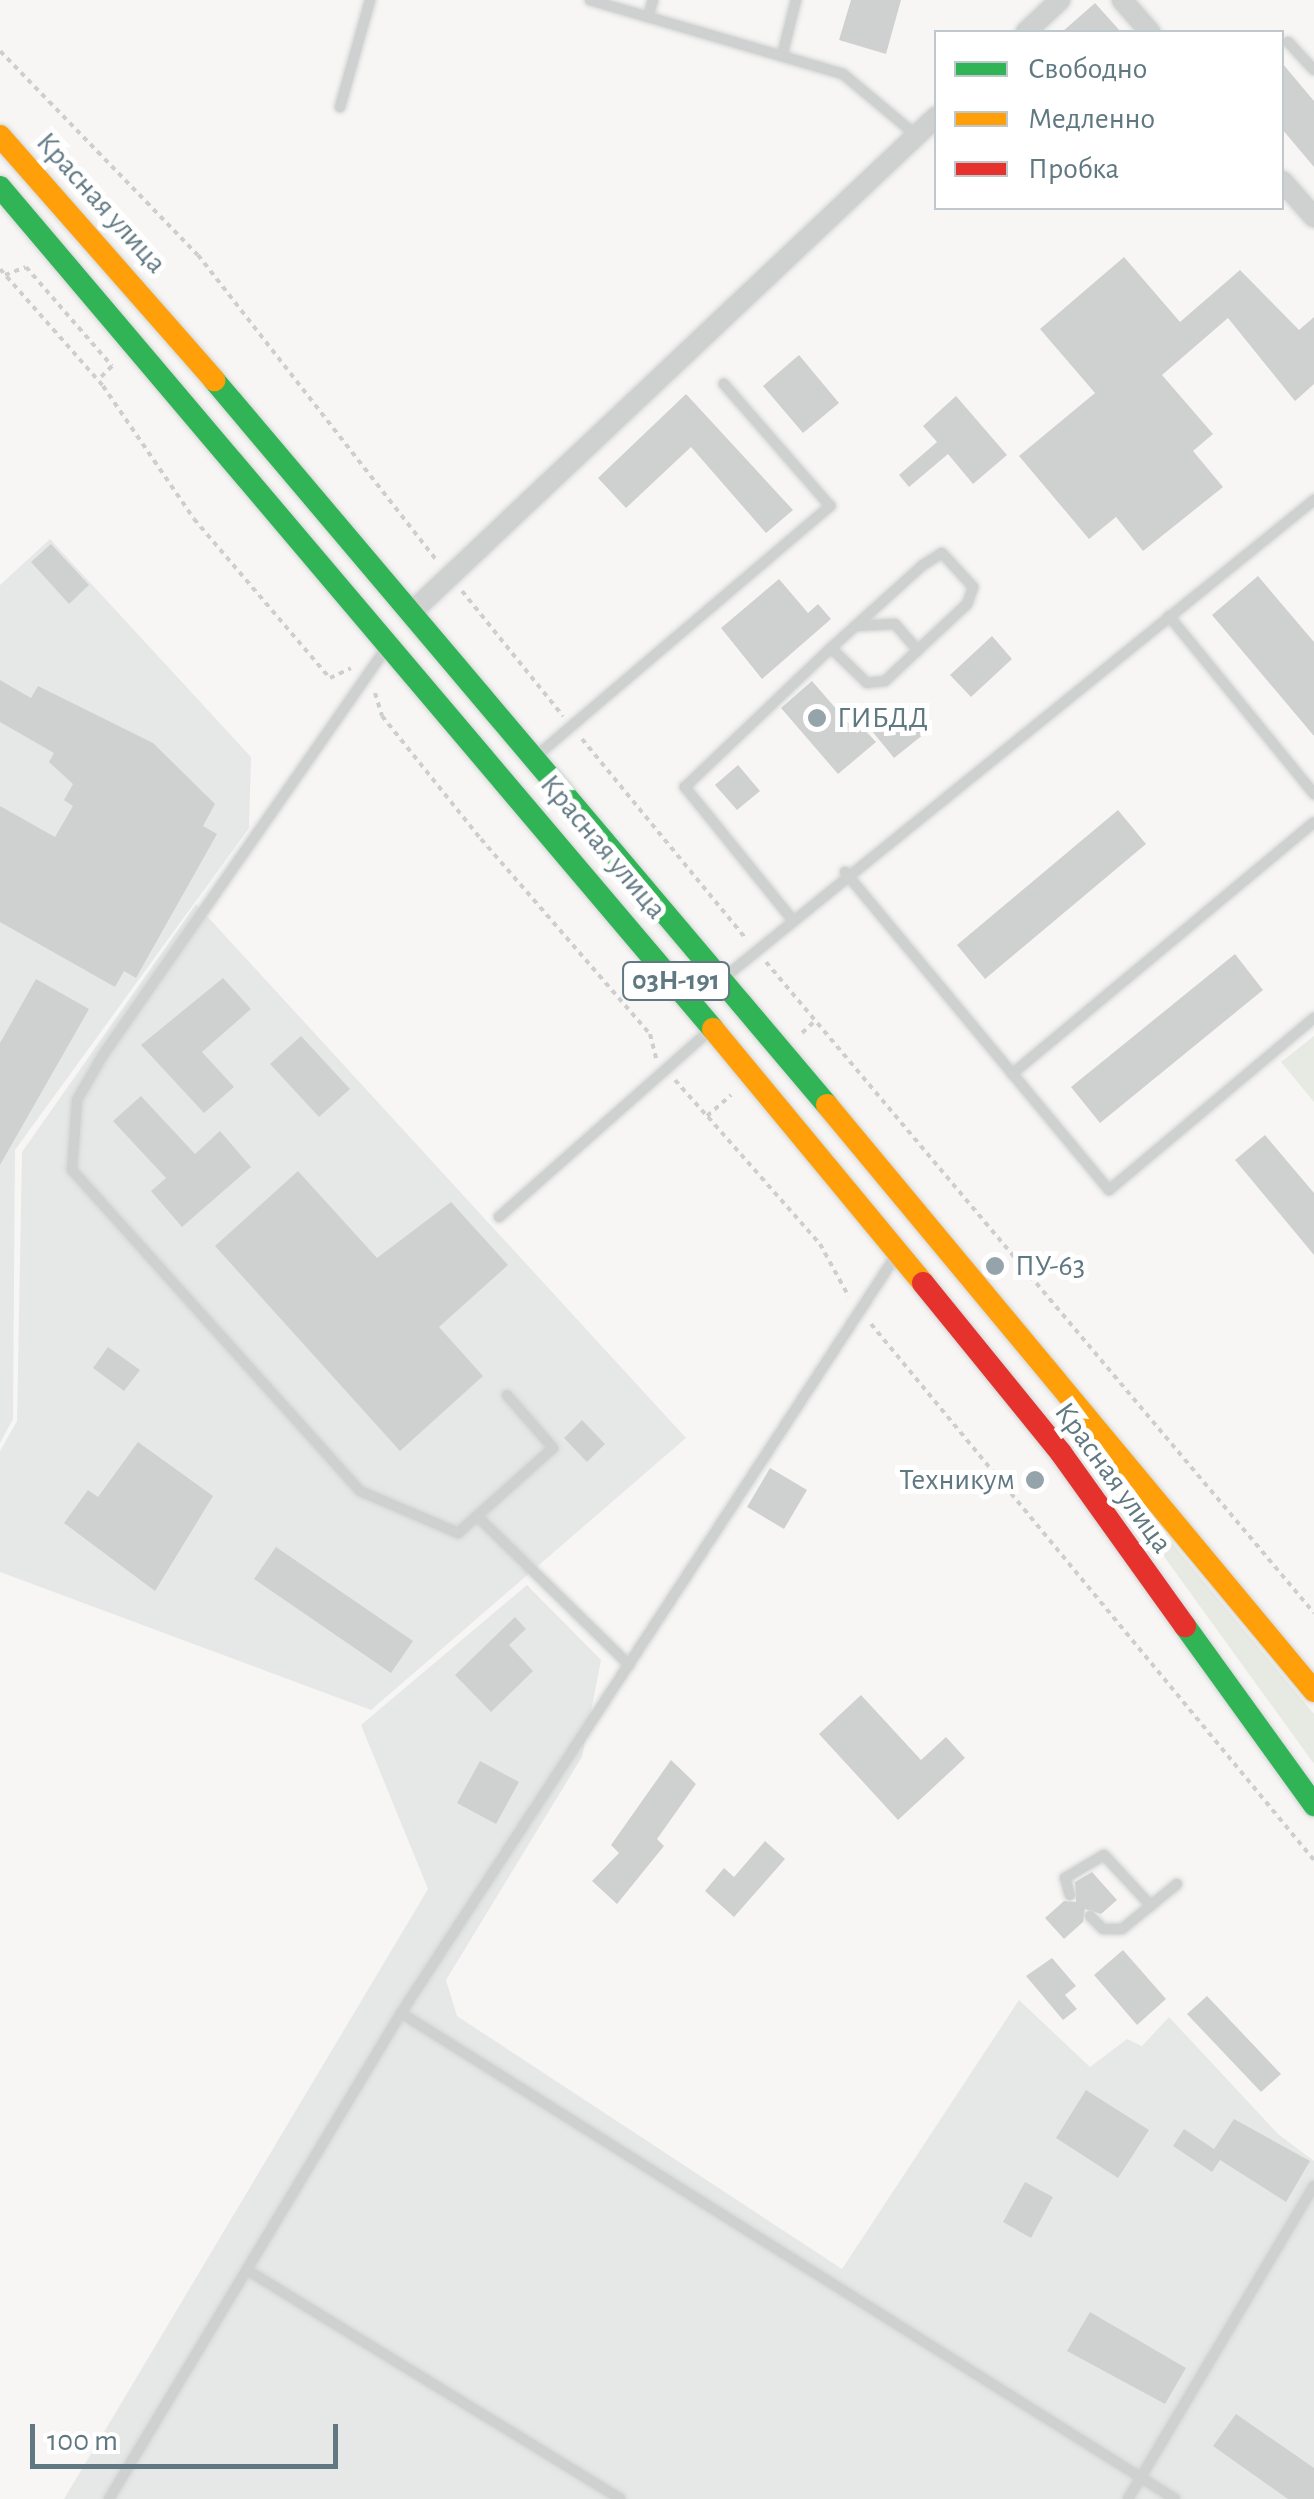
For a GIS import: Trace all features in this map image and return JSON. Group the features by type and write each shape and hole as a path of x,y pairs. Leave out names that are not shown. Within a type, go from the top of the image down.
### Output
{"main road":[{"name":"Красная улица","path":"0,136 415,609 1314,1691"},
{"name":"Красная улица","path":"0,187 391,641 898,1252 1061,1453 1314,1805"}],"street":[{"path":"1028,30 1060,0"},
{"path":"1122,0 1148,30"},
{"path":"415,609 934,119"},
{"path":"1284,183 1314,218"}],"lane":[{"path":"340,108 370,0"},
{"path":"590,0 842,74 916,136"},
{"path":"648,17 653,0"},
{"path":"782,56 796,0"},
{"path":"1288,42 1314,70"},
{"path":"536,756 830,506 724,384"},
{"path":"693,1002 845,872 1314,500"},
{"path":"791,918 685,787 831,648 855,626 942,553 973,587 966,604 884,681 866,683 831,648"},
{"path":"1169,616 1314,794"},
{"path":"855,626 894,624 918,650"},
{"path":"391,641 103,1055 77,1100 72,1170 360,1491 458,1533 553,1448 507,1395"},
{"path":"1012,1074 1314,822"},
{"path":"845,872 1109,1190 1314,1018"},
{"path":"499,1217 713,1027"},
{"path":"110,2499 401,2013 898,1252"},
{"path":"478,1516 629,1664"},
{"path":"1070,1895 1065,1878 1104,1855 1152,1906"},
{"path":"1090,1916 1102,1929 1122,1929 1177,1884"},
{"path":"401,2013 1175,2499"},
{"path":"1128,2499 1314,2186"},
{"path":"247,2270 620,2499"}],"path":[{"path":"0,52 198,255 450,577 754,948 1314,1612"},
{"path":"5,275 26,267 112,366 98,380"},
{"path":"0,269 98,380 194,519 330,678 352,668 364,680 382,716 481,840 650,1034 666,1069 820,1244 860,1310 1314,1860"},
{"path":"782,1052 816,1020"},
{"path":"707,1116 754,1076"}],"shaded area":[{"path":"50,539 251,757 249,828 15,1150 13,1419 0,1443 0,585"},
{"path":"196,904 686,1438 371,1710 0,1572 0,1451 17,1421 22,1152"},
{"path":"1314,1036 1314,1102 1281,1062"},
{"path":"1152,1519 1314,1714 1314,1764 1142,1526"},
{"path":"527,1585 601,1660 582,1757 446,1980 457,2016 842,2269 1019,2000 1090,2067 1127,2039 1142,2046 1169,2017 1278,2134 1314,2161 1314,2499 64,2499 428,1889 361,1725"}],"building":[{"path":"851,0 901,0 886,54 839,40"},
{"path":"1095,3 1119,30 1064,30"},
{"path":"1284,65 1314,101 1314,167 1284,131"},
{"path":"1124,257 1180,322 1240,270 1299,330 1314,317 1314,384 1295,401 1228,318 1162,375 1213,434 1193,451 1223,487 1143,551 1116,517 1089,539 1019,456 1095,393 1040,329"},
{"path":"799,355 839,403 803,433 763,386"},
{"path":"686,394 793,510 766,533 691,447 626,508 598,478"},
{"path":"956,396 1007,455 973,484 948,454 909,487 899,475 937,442 923,426"},
{"path":"51,544 89,585 69,604 31,562"},
{"path":"1258,576 1314,642 1314,736 1212,615"},
{"path":"779,579 808,613 818,604 831,619 762,679 721,628"},
{"path":"992,636 1012,659 971,697 950,675"},
{"path":"0,680 31,698 38,686 153,743 215,804 203,826 217,834 136,978 124,971 115,987 0,922 0,806 55,837 73,806 64,800 73,784 49,762 54,753 0,722"},
{"name":"ГИБДД","path":"812,681 857,733 863,728 876,742 838,774 781,708"},
{"path":"904,711 924,734 894,758 872,731"},
{"path":"738,765 760,791 737,810 715,785"},
{"path":"1118,810 1146,844 985,979 957,945"},
{"path":"1235,954 1263,990 1100,1123 1071,1087"},
{"path":"223,978 251,1009 202,1052 234,1087 204,1113 141,1045"},
{"path":"36,979 89,1009 0,1165 0,1043"},
{"path":"301,1036 350,1089 319,1117 270,1064"},
{"path":"141,1096 195,1154 220,1131 251,1167 182,1227 151,1191 166,1178 113,1121"},
{"path":"1265,1135 1314,1193 1314,1255 1235,1160"},
{"path":"298,1171 377,1258 451,1202 508,1265 439,1327 483,1376 400,1451 215,1246"},
{"path":"108,1347 140,1370 124,1391 93,1368"},
{"path":"582,1420 605,1444 587,1462 564,1438"},
{"path":"138,1442 213,1496 155,1591 64,1523 88,1490 98,1497"},
{"path":"770,1468 807,1490 784,1529 747,1507"},
{"path":"276,1547 413,1641 391,1673 254,1579"},
{"path":"515,1617 526,1629 509,1645 533,1671 491,1712 455,1675"},
{"path":"861,1695 921,1760 946,1737 965,1758 898,1820 819,1734"},
{"path":"671,1760 696,1784 657,1839 664,1846 617,1904 592,1881 619,1853 611,1845"},
{"path":"480,1761 519,1782 496,1824 457,1803"},
{"path":"765,1841 785,1859 734,1917 705,1891 724,1868 734,1877"},
{"path":"1092,1872 1117,1900 1101,1914 1085,1909 1083,1922 1064,1939 1045,1918 1064,1901 1076,1902 1075,1882"},
{"path":"1123,1950 1166,1999 1137,2025 1094,1975"},
{"path":"1052,1958 1076,1986 1065,1995 1077,2009 1063,2020 1026,1976"},
{"path":"1207,1996 1281,2074 1261,2092 1187,2014"},
{"path":"1086,2090 1149,2130 1118,2178 1056,2138"},
{"path":"1234,2119 1310,2161 1286,2202 1220,2160 1212,2172 1173,2146 1184,2129 1214,2149"},
{"path":"1025,2182 1053,2197 1031,2238 1003,2222"},
{"path":"1090,2312 1186,2368 1165,2404 1067,2351"},
{"path":"1236,2414 1314,2468 1314,2499 1288,2499 1213,2446"}],"traffic: fast":[{"path":"0,187 713,1029"},
{"path":"214,380 827,1105"},
{"path":"1185,1626 1314,1805"}],"traffic: slow":[{"path":"0,136 214,380"},
{"path":"713,1029 923,1283"},
{"path":"827,1105 1314,1691"}],"traffic: jam":[{"path":"923,1283 1061,1453 1185,1626"}],"place":[{"name":"ГИБДД","path":"817,718"},
{"name":"ПУ-63","path":"995,1266"},
{"name":"Техникум","path":"1035,1480"}]}
